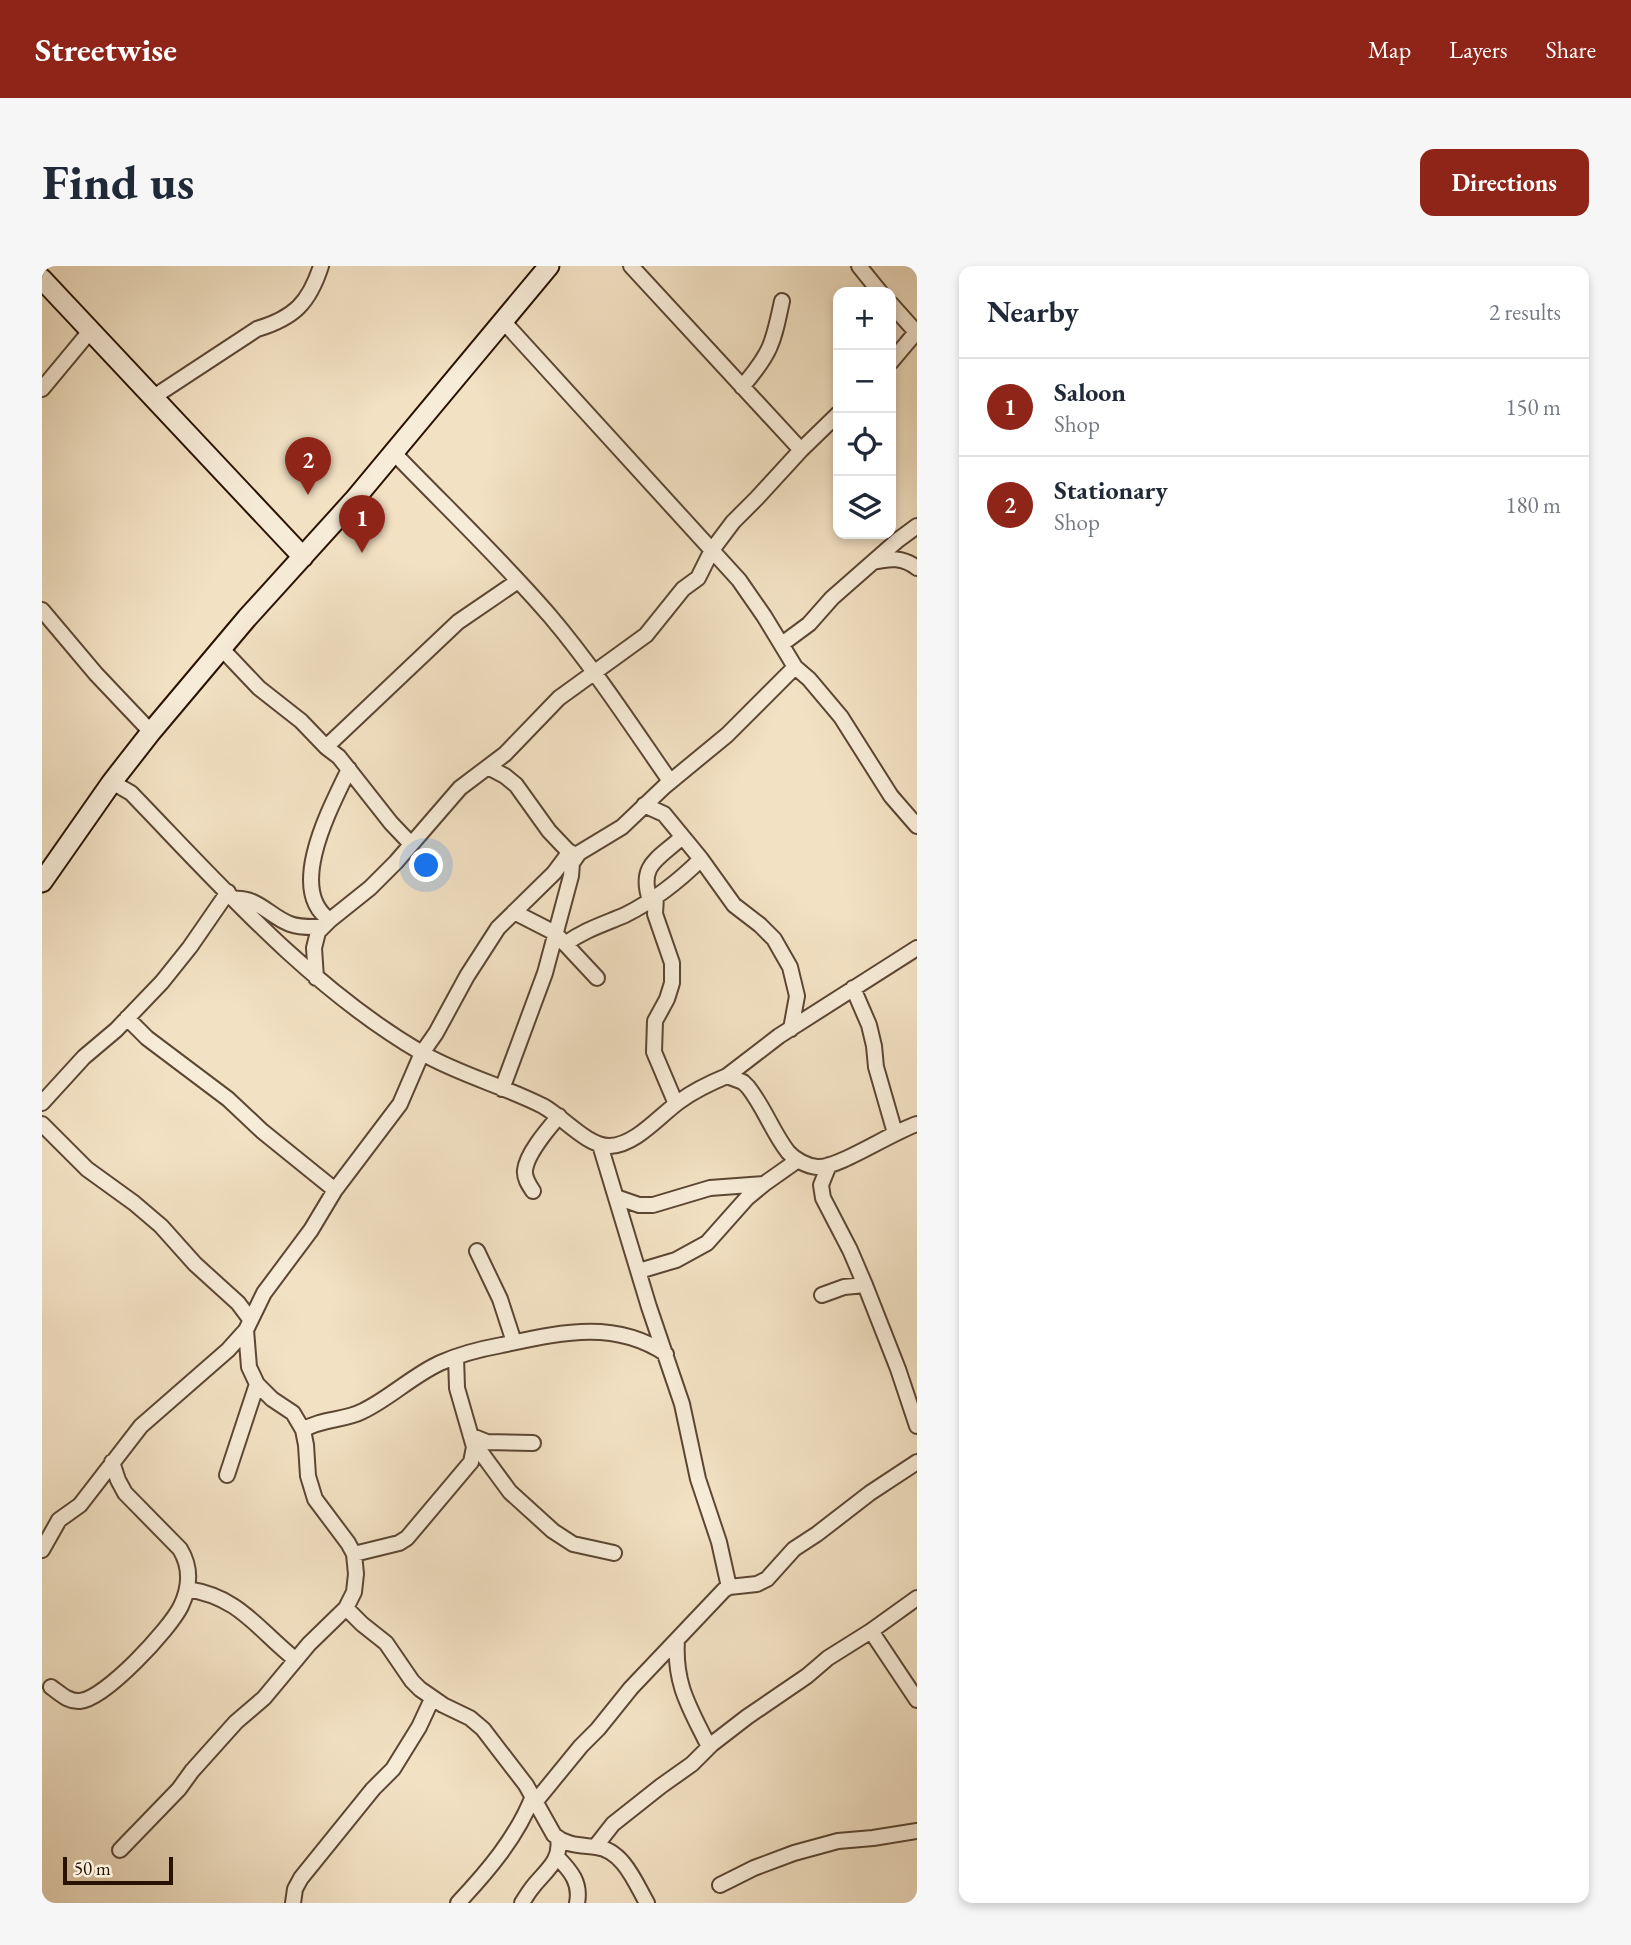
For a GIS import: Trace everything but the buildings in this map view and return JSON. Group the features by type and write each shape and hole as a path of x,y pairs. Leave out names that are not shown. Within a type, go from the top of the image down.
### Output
{"street":[{"path":"152,398 257,329 298,310 310,292 321,266"},
{"path":"42,882 112,782 151,732 221,648 394,453 550,266"},
{"path":"631,266 801,450"},
{"path":"859,266 876,287"},
{"path":"42,279 303,557"},
{"path":"742,387 762,364 774,342 782,301"},
{"path":"896,309 917,331 896,356"},
{"path":"503,321 740,580 795,667 809,679 841,717 891,796 917,826"},
{"path":"42,389 91,330"},
{"path":"316,978 314,948 318,932 370,888 460,788 505,754 559,698 646,635 683,589 698,578 712,550 733,522 833,419"},
{"path":"394,453 518,581 593,672 668,783 664,814"},
{"path":"782,644 809,624 832,598 917,526"},
{"path":"873,562 897,559 917,568"},
{"path":"326,747 458,622 518,581"},
{"path":"42,610 80,657 151,732"},
{"path":"221,648 259,688 302,721 339,757 411,845"},
{"path":"42,1550 59,1520 80,1505 141,1426 228,1350 248,1325 264,1293 311,1230 335,1190 400,1104 422,1053 498,928 554,873 566,857 622,827 668,783 727,735 795,667"},
{"path":"488,766 516,785 542,822 573,853"},
{"path":"327,924 313,894 310,874 320,832 348,769"},
{"path":"112,782 131,793 231,896 332,992 422,1053 542,1106 600,1145 613,1146 631,1140 696,1090 727,1076 791,1029 917,948"},
{"path":"645,805 664,814 734,905 774,939 790,967 796,992 791,1029"},
{"path":"676,1104 654,1052 655,1021 672,983 672,963 655,914 653,898 645,886 648,871 655,861 682,837"},
{"path":"502,1089 560,939 573,853"},
{"path":"560,939 626,914 683,877 701,859"},
{"path":"231,896 255,902 288,924 302,927 327,924"},
{"path":"42,1103 84,1057 116,1030 162,982 231,896"},
{"path":"514,912 560,939 597,978"},
{"path":"853,988 869,1025 876,1067 895,1133"},
{"path":"796,992 808,1001 832,1002"},
{"path":"127,1018 147,1038 229,1099 335,1190"},
{"path":"727,1076 743,1082 748,1087 789,1154 819,1168 836,1163 915,1124"},
{"path":"533,1191 526,1180 527,1163 559,1116"},
{"path":"42,1124 87,1169 161,1226 195,1264 238,1303 248,1325 249,1367 257,1384 272,1399 293,1413 303,1430 308,1476 315,1499 348,1543 356,1566 354,1592 346,1608 264,1698 236,1722 179,1789 120,1850"},
{"path":"600,1145 649,1307 682,1404 698,1479 719,1542 729,1587"},
{"path":"639,1271 676,1260 707,1243 747,1198 798,1160"},
{"path":"829,1165 821,1185 823,1198 865,1285 917,1426"},
{"path":"616,1197 639,1205 653,1205 710,1188 764,1184"},
{"path":"477,1251 500,1299 514,1342"},
{"path":"822,1295 844,1287 865,1285"},
{"path":"303,1430 311,1425 348,1418 365,1411 421,1373 484,1348 554,1334 608,1332 650,1343 666,1354"},
{"path":"354,1554 398,1543 407,1538 464,1472 474,1454 473,1440 457,1388 456,1357"},
{"path":"227,1475 257,1384"},
{"path":"473,1440 533,1443"},
{"path":"473,1440 510,1492 553,1531 573,1544 614,1553"},
{"path":"51,1687 71,1700 81,1701 109,1687 163,1632 181,1606 187,1589 186,1558 125,1493 112,1462"},
{"path":"458,1903 482,1878 513,1837 535,1798 631,1688 724,1590 757,1584 767,1579 794,1549 917,1462"},
{"path":"187,1589 203,1591 244,1612 296,1660"},
{"path":"595,1847 613,1824 692,1764 747,1717 917,1598"},
{"path":"346,1608 386,1643 412,1681 432,1699 470,1718 483,1729 535,1798 549,1828 558,1839 576,1846 595,1847 611,1853 622,1863 647,1903"},
{"path":"871,1631 917,1700"},
{"path":"677,1640 678,1679 709,1747"},
{"path":"293,1903 295,1889 301,1878 373,1789 393,1769 419,1727 432,1699"},
{"path":"720,1885 754,1868 794,1853 838,1841 917,1831"},
{"path":"522,1903 530,1889 557,1857 558,1839"},
{"path":"557,1857 574,1876 578,1890 577,1903"}],"place":[{"name":"Stationary","path":"308,495"},
{"name":"Saloon","path":"362,553"}]}
